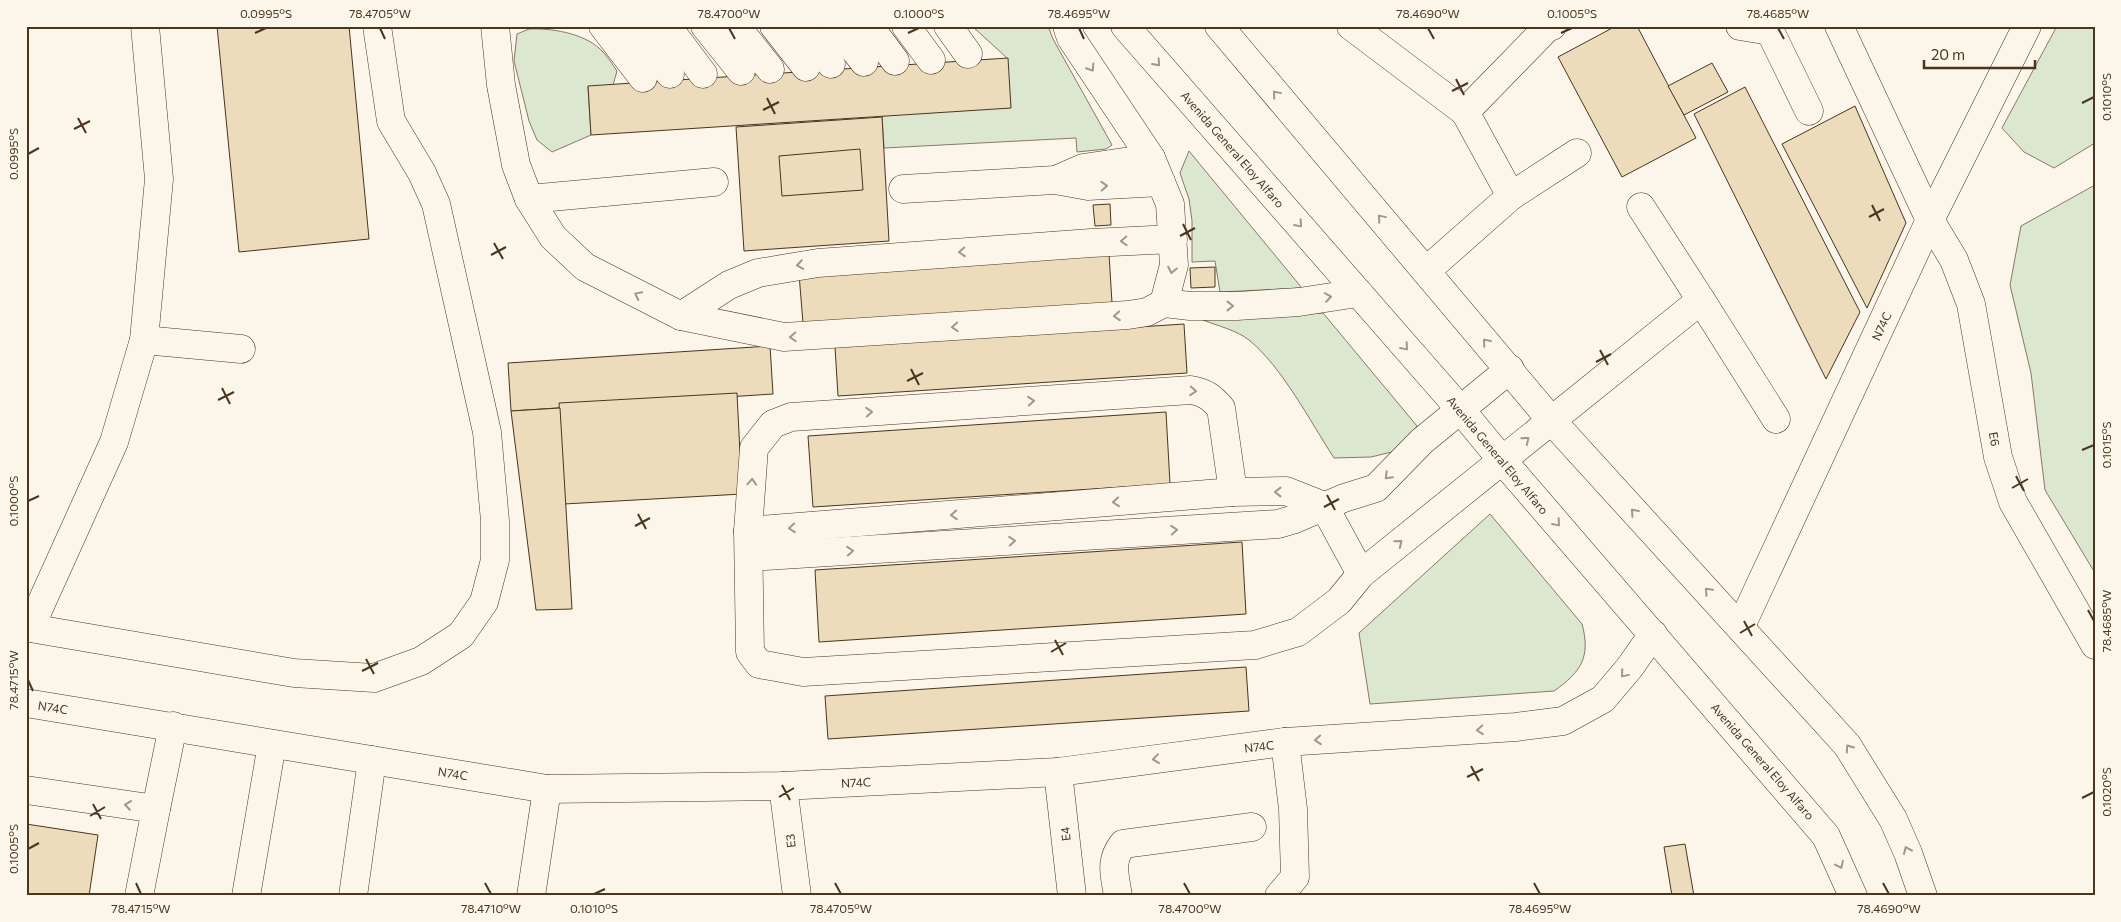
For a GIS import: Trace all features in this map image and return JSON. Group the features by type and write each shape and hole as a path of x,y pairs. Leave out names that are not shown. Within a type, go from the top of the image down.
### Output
{"street":[{"path":"145,26 159,180 144,340 114,442 28,629 294,673 374,678 421,661 461,635 484,602 495,560 495,522 487,432 436,204 422,173 391,121 377,26"},
{"path":"495,26 501,85 516,166 529,199 553,237 584,267 681,316 784,337 1128,315 1147,312 1164,303 1190,306 1237,306 1299,302 1358,293"},
{"path":"603,26 643,78"},
{"path":"634,26 670,74"},
{"path":"666,26 703,74"},
{"path":"705,26 741,71"},
{"path":"736,26 770,69"},
{"path":"774,26 818,66 803,26"},
{"path":"836,26 864,62"},
{"path":"869,26 895,61"},
{"path":"906,26 932,60"},
{"path":"948,26 968,54"},
{"path":"1067,26 1071,38 1156,170 1170,204 1174,265 1164,303"},
{"name":"Avenida General Eloy Alfaro","path":"1125,26 1460,409 1826,836 1852,896"},
{"path":"1219,26 1510,369 1551,420 1741,626 1847,745 1893,819 1908,853 1923,896"},
{"path":"1352,26 1465,112 1510,196"},
{"path":"1465,112 1547,28 1552,26"},
{"path":"1740,26 1770,31 1809,111"},
{"path":"1839,26 1930,220"},
{"name":"N74C","path":"1741,626 1930,220 2027,26"},
{"path":"1426,271 1510,196 1577,152"},
{"path":"903,189 1056,180 1083,168 1156,170"},
{"path":"529,199 714,182"},
{"path":"1641,207 1776,419"},
{"name":"E6","path":"1930,220 1954,260 1972,304 1998,457 2013,502 2095,645"},
{"path":"681,316 729,285 758,273 818,262 1173,239"},
{"path":"1233,492 1221,408 1212,398 1201,391 1181,390 791,417 773,424 754,448 749,544 750,652 759,664 803,672 1255,645 1298,632 1339,601 1361,574 1701,300"},
{"path":"144,340 240,349"},
{"path":"749,544 1278,524 1376,488 1422,441 1510,369"},
{"path":"749,544 1233,492 1286,491 1324,506 1361,574"},
{"name":"N74C","path":"26,703 546,789 783,786 1058,772 1285,742 1516,728 1562,721 1603,699 1630,667 1653,634"},
{"path":"139,896 147,845 173,726"},
{"path":"1280,896 1295,877 1293,809 1285,742"},
{"path":"246,896 272,744"},
{"path":"353,896 372,760"},
{"name":"E4","path":"1058,772 1072,896"},
{"name":"E3","path":"783,786 796,896"},
{"path":"532,896 546,789"},
{"path":"26,790 156,809"},
{"path":"1118,896 1113,863 1115,854 1123,844 1252,827"}],"green space":[{"path":"972,26 1048,26 1053,39 1112,145 1106,149 1077,152 1076,138 884,148 882,116 1007,58"},
{"path":"2057,26 2095,26 2095,143 2054,168 2024,152 2002,128"},
{"path":"529,29 547,29 576,35 585,39 603,51 617,71 613,85 588,87 591,135 552,152 537,140 529,121 514,61 517,34"},
{"path":"1189,151 1302,288 1220,292 1215,261 1192,262 1192,221 1189,199 1180,173"},
{"path":"2095,185 2095,573 2045,490 2031,373 2010,285 2021,226"},
{"path":"1323,313 1417,426 1404,449 1371,457 1334,458 1295,395 1261,351 1249,340 1227,328 1203,320"},
{"path":"1490,514 1582,624 1585,646 1582,663 1571,677 1554,691 1370,704 1359,633"}],"building":[{"path":"217,26 349,26 369,239 239,252"},
{"path":"1616,26 1637,26 1696,138 1622,177 1558,57"},
{"path":"1008,58 1011,108 591,135 588,86"},
{"path":"1712,63 1728,92 1684,115 1668,86"},
{"path":"1745,87 1860,312 1826,379 1694,114"},
{"path":"1855,106 1906,223 1867,308 1782,144"},
{"path":"882,117 889,241 744,251 736,127"},
{"path":"860,149 863,190 782,196 779,156"},
{"path":"1110,204 1111,225 1095,226 1093,205"},
{"path":"1109,254 1112,303 803,323 799,274"},
{"path":"1215,267 1215,287 1191,288 1190,268"},
{"path":"1184,324 1187,373 838,396 835,347"},
{"path":"770,346 773,394 511,411 508,363"},
{"path":"737,393 742,494 564,504 559,403"},
{"path":"560,408 572,609 536,610 511,411"},
{"path":"1166,412 1170,484 813,507 808,436"},
{"path":"1242,542 1246,614 819,642 815,570"},
{"path":"1246,667 1249,711 828,739 825,696"},
{"path":"26,824 98,835 89,896 26,896"},
{"path":"1685,844 1694,896 1672,896 1664,847"}]}
